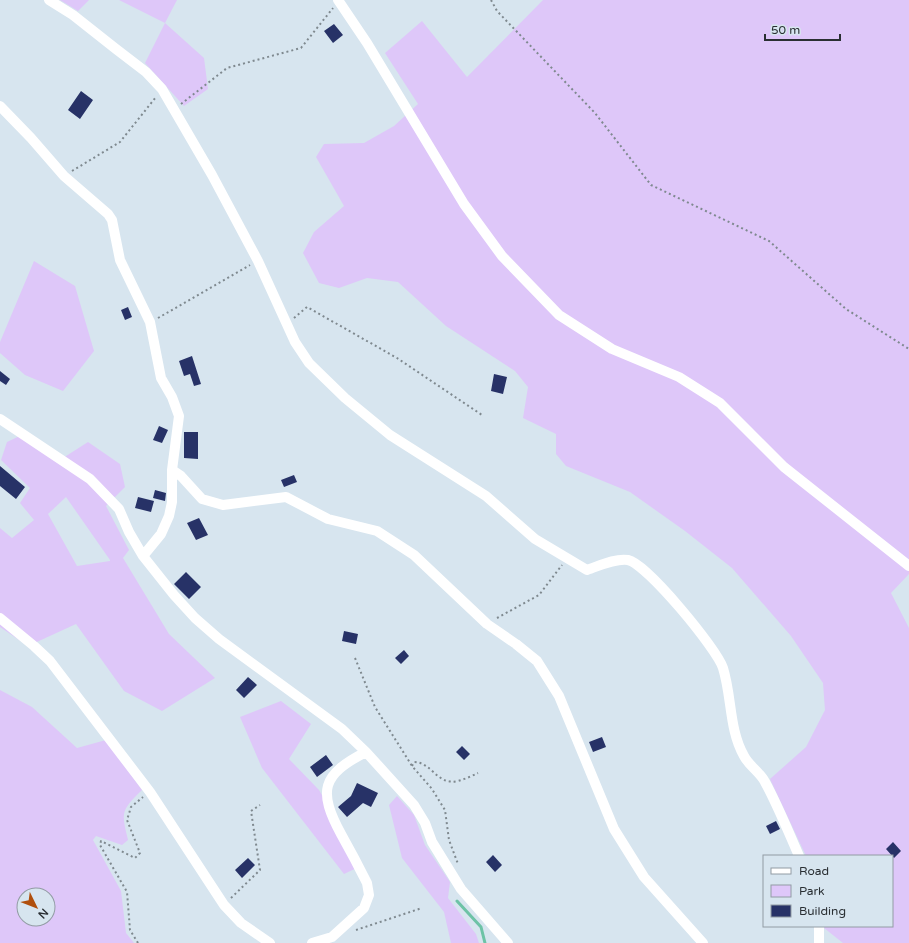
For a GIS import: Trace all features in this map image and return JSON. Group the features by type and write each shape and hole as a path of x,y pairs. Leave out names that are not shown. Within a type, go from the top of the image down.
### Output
{"street":[{"path":"49,0 73,15 116,48 146,72 162,89 212,175 258,261 295,342 309,363 345,398 390,435 486,496 535,539 587,570 621,559 630,560 657,583 692,621 723,666 733,712 735,734 744,757 764,780 800,855"},
{"path":"338,1 367,43 464,204 502,256 559,314 612,349 679,377 720,403 784,467 909,566"},
{"path":"0,106 31,138 64,176 108,214 112,220 120,260 150,322 161,378 172,398 179,416 172,470 172,502 169,516 161,534 143,556"},
{"path":"0,419 90,480 118,509 143,556 174,595 195,618 219,639 342,729 366,752 414,805 425,822 432,842 461,889 508,943"},
{"path":"172,470 181,476 202,499 223,505 286,497 328,520 377,531 414,555 487,624 537,661 559,696 614,829 644,877 703,943"},
{"path":"0,618 50,661 150,792 224,905 241,923 270,943"},
{"path":"312,943 332,937 364,908 369,896 367,883 329,811 326,795 331,778 345,763 366,752"},
{"path":"819,927 819,943"}],"path":[{"path":"491,0 497,11 595,113 651,185 769,241 846,309 909,349"},
{"path":"174,110 227,68 300,48 338,1"},
{"path":"64,176 120,142 162,89"},
{"path":"150,322 258,261"},
{"path":"287,324 307,307 397,358 482,415"},
{"path":"487,624 539,594 568,558"},
{"path":"355,658 375,707 412,766 432,789 445,810 449,840 459,868"},
{"path":"412,766 414,762 421,762 443,780 457,781 478,773"},
{"path":"138,943 130,930 127,892 100,845 102,841 135,858 140,853 127,820 131,807 150,792"},
{"path":"224,905 260,870 251,811 260,805"},
{"path":"354,930 422,908"}],"green space":[{"path":"60,0 89,0 78,11"},
{"path":"119,0 177,0 165,23"},
{"path":"543,0 909,0 909,574 891,593 909,628 909,943 843,943 824,928 893,927 893,855 806,855 770,779 806,747 825,710 823,683 791,636 732,568 685,531 630,492 566,466 556,454 556,434 523,418 528,387 515,371 446,326 398,282 367,278 339,288 319,283 303,253 314,232 344,206 316,157 324,144 364,143 394,126 418,104 385,53 422,21 467,77"},
{"path":"165,23 204,58 208,89 184,106 145,63"},
{"path":"34,261 75,286 94,351 63,391 25,375 0,353 0,342"},
{"path":"26,433 63,458 88,442 120,464 125,487 106,506 129,550 123,558 169,634 215,678 162,711 124,691 76,624 28,646 0,627 0,528 12,538 34,520 20,503 30,488 1,460 7,442","holes":["66,497 110,560 77,566 48,514"]},
{"path":"0,690 32,707 77,748 106,740 142,790 126,807 124,812 124,823 128,840 122,845 96,836 93,840 121,891 126,933 134,943 0,943"},
{"path":"281,701 311,724 289,759 319,790 363,865 344,874 262,768 240,717"},
{"path":"397,796 414,815 425,845 450,882 448,898 476,934 479,943 451,943 444,912 402,858 389,805"}],"building":[{"path":"334,24 343,35 333,43 324,31"},
{"path":"81,91 93,100 80,119 68,110"},
{"path":"128,307 132,317 125,320 121,310"},
{"path":"192,356 201,384 194,386 190,374 184,376 179,361"},
{"path":"0,371 10,379 6,385 0,381"},
{"path":"494,374 507,377 503,394 491,391"},
{"path":"159,426 168,430 162,443 153,440"},
{"path":"184,432 198,432 198,459 184,458"},
{"path":"0,466 25,487 16,499 0,486"},
{"path":"294,475 297,482 284,487 281,480"},
{"path":"155,490 166,493 165,501 153,498"},
{"path":"138,497 154,501 151,512 135,508"},
{"path":"199,518 208,535 196,540 187,523"},
{"path":"186,572 201,587 189,599 174,584"},
{"path":"344,631 358,634 356,644 342,641"},
{"path":"404,650 409,656 401,664 395,658"},
{"path":"248,677 257,685 244,698 236,690"},
{"path":"602,737 606,747 593,752 589,742"},
{"path":"462,746 470,754 464,760 456,752"},
{"path":"326,755 333,765 317,777 310,767"},
{"path":"357,783 378,793 371,807 363,803 347,817 338,807 351,796"},
{"path":"776,821 780,829 770,834 766,826"},
{"path":"893,842 901,851 894,858 893,855 886,849"},
{"path":"493,855 502,865 495,872 486,862"},
{"path":"248,858 255,865 242,878 235,870"}],"waterway":[{"path":"457,901 481,927 485,943"}]}
